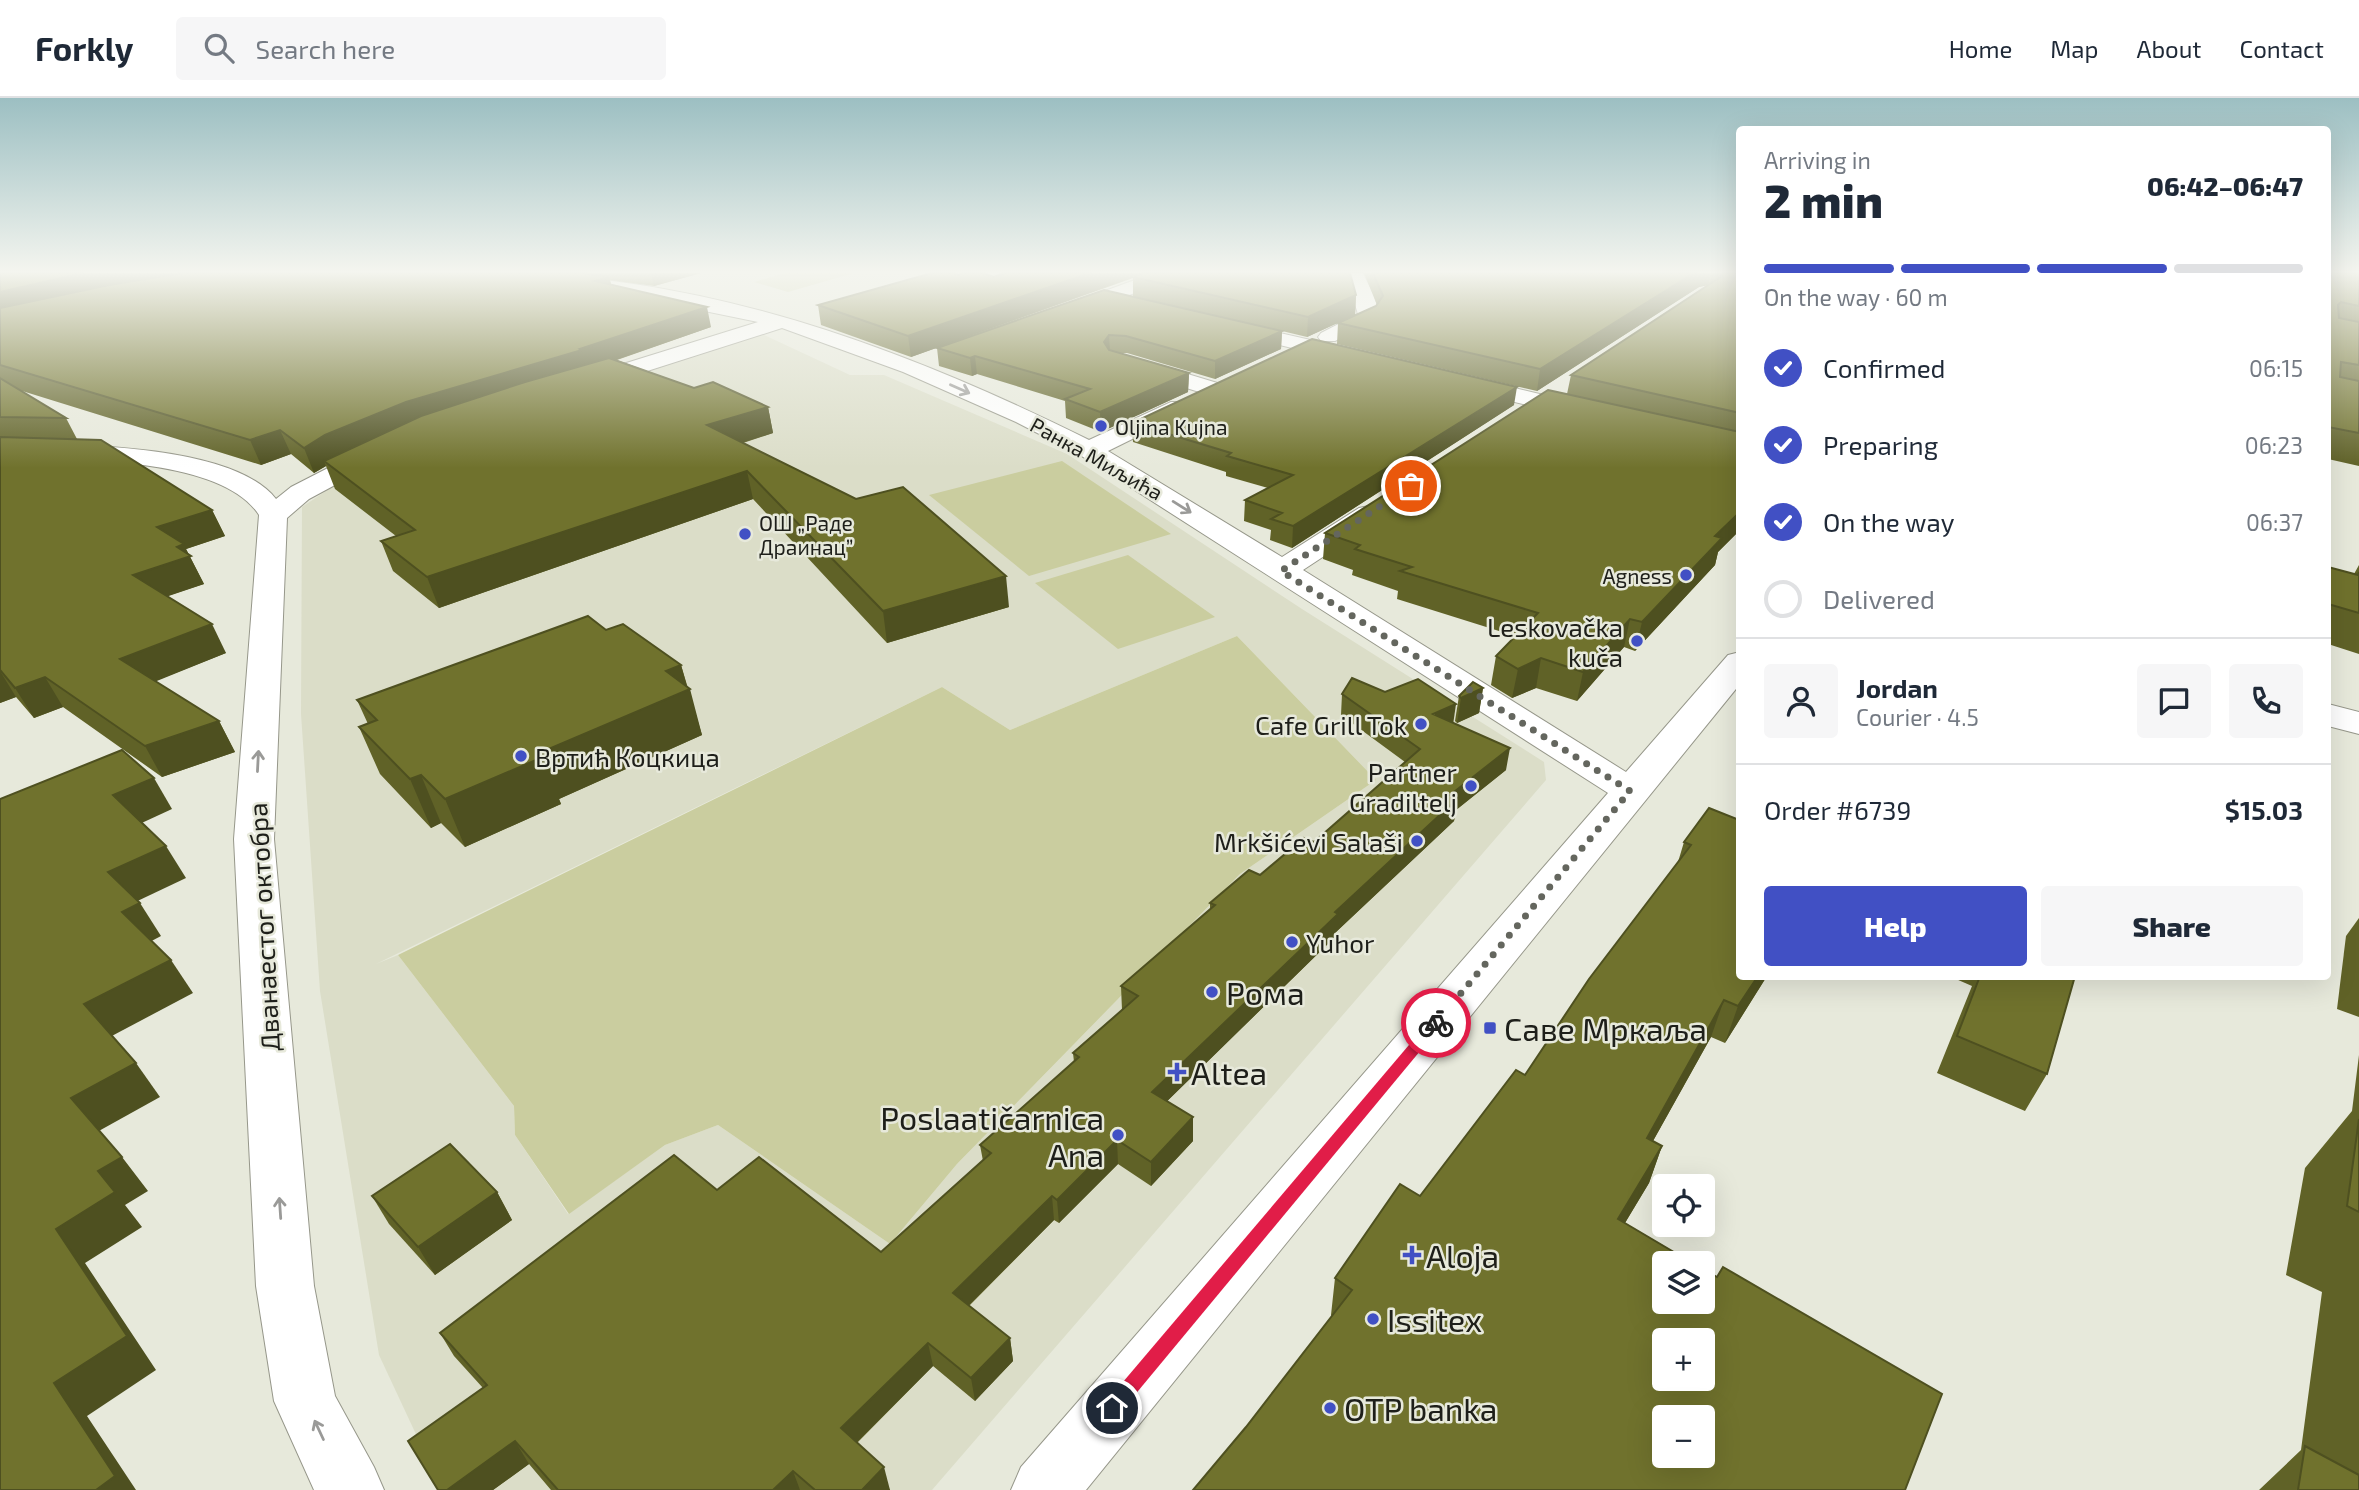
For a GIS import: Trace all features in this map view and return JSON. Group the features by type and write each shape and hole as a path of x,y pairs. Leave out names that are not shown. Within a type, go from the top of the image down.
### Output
{"street":[{"path":"570,387 728,338"},
{"name":"Ранка Миљића","path":"839,338 924,363 1089,450 1630,791"},
{"path":"1273,338 1373,362"},
{"path":"1274,363 1325,338"},
{"path":"1118,360 1216,390"},
{"path":"1438,377 1607,417"},
{"path":"1089,450 1239,379"},
{"path":"1519,416 1563,387"},
{"path":"0,451 137,458 190,466 242,484 262,498 273,515 300,494 393,445"},
{"path":"1281,571 1394,498"},
{"name":"Дванаестог октобра","path":"273,515 254,839 285,1286 305,1401 333,1460 351,1490"},
{"path":"1044,1490 1736,667"},
{"path":"2331,716 2359,723"}],"shaded area":[{"path":"744,338 771,338 850,375 884,375 1067,454 1302,609 1544,762 1546,780 932,1490 442,1490 379,1355 320,991 301,714 302,507 356,471 424,440","holes":["1237,636 1376,780 1240,874 957,1164 890,1244 718,1125 665,1145 568,1214 515,1135 514,1106 398,955 376,964 942,687 1010,730"]}],"green space":[{"path":"1062,461 1171,534 1029,576 929,495"},
{"path":"1128,555 1215,617 1118,649 1035,583"},
{"path":"1237,636 1376,780 1240,874 957,1164 890,1244 718,1125 665,1145 569,1214 515,1135 514,1106 398,955 942,687 1010,730"}],"building":[{"path":"0,338 613,338 580,349 582,350 406,402 325,435 304,448 280,430 250,440 0,365"},
{"path":"966,338 1107,338 1104,342 1109,350 1189,373 1100,412 1065,399 1090,389 975,356 970,358 937,348"},
{"path":"1133,338 1266,338 1215,361"},
{"path":"1404,338 1590,338 1540,369"},
{"path":"1627,338 1736,338 1736,412 1571,375"},
{"path":"2331,338 2359,338 2359,365 2341,362 2340,377 2359,381 2359,433 2331,428"},
{"path":"1312,339 1517,387 1293,526 1271,519 1282,513 1245,500 1293,475 1227,456 1231,453 1132,423"},
{"path":"609,358 694,388 713,382 768,407 707,425 856,499 903,487 1006,576 883,611 747,471 427,577 381,541 415,530 324,461 421,416"},
{"path":"0,378 66,418 0,417"},
{"path":"1548,390 1736,431 1736,516 1715,536 1722,538 1642,622 1630,619 1583,672 1541,658 1518,669 1496,656 1538,613 1400,571 1412,567 1355,549 1360,545 1325,533"},
{"path":"0,437 101,440 212,510 157,527 184,544 177,547 191,556 133,575 212,624 120,659 219,721 145,746 45,677 15,688 0,670"},
{"path":"2331,568 2358,575 2359,572 2359,613 2331,605"},
{"path":"588,616 606,630 623,624 681,665 666,671 690,689 539,753 543,757 445,799 421,775 410,779 359,727 377,720 357,700"},
{"path":"1352,678 1385,692 1418,679 1456,704 1433,714 1510,748 1450,795 1457,799 1335,912 1338,914 1152,1092 1193,1117 1151,1162 1117,1140 1057,1200 1052,1196 953,1293 1010,1338 971,1378 928,1343 841,1428 884,1467 862,1490 815,1490 793,1471 773,1490 558,1490 515,1441 447,1490 438,1490 408,1441 487,1385 440,1333 674,1155 717,1190 759,1157 881,1252 991,1153 980,1145 1079,1057 1073,1053 1138,996 1121,986 1215,905 1210,903 1249,870 1260,875 1304,838 1314,842 1420,749 1342,694"},
{"path":"1473,682 1483,688 1461,698 1459,696"},
{"path":"122,750 154,778 113,795 166,846 108,872 140,903 122,912 171,960 84,1004 136,1063 71,1098 122,1157 98,1171 115,1192 56,1229 127,1336 54,1383 115,1476 96,1490 0,1490 0,799"},
{"path":"1709,808 1736,819 1736,980 1755,980 1738,1006 1724,1000 1647,1138 1662,1146 1618,1219 1672,1251 1652,1251 1652,1314 1715,1314 1715,1276 1717,1277 1723,1267 1942,1394 1905,1490 1193,1490 1246,1427 1352,1290 1335,1278 1400,1184 1420,1196 1516,1070 1525,1075 1589,979 1691,845 1684,842"},
{"path":"1978,980 2074,980 2047,1074 1957,1036"},
{"path":"2359,1119 2359,1212 2347,1206"},
{"path":"450,1144 497,1192 418,1247 372,1196"},
{"path":"2305,1446 2359,1475 2359,1490 2298,1490"}],"way so far":[{"path":"1411,486 1281,571 1630,791 1436,1023"}],"place":[{"name":"Oljina Kujna","path":"1101,426"},
{"name":"ОШ „Раде Драинац”","path":"745,534"},
{"name":"Agness","path":"1686,575"},
{"name":"Leskovačka kuča","path":"1637,641"},
{"name":"Cafe Grill Tok","path":"1421,724"},
{"name":"Вртић Коцкица","path":"521,756"},
{"name":"Partner Gradiltelj","path":"1471,786"},
{"name":"Mrkšićevi Salaši","path":"1417,841"},
{"name":"Yuhor","path":"1292,942"},
{"name":"Рома","path":"1212,992"},
{"name":"Саве Мркаља","path":"1490,1028"},
{"name":"Altea","path":"1177,1072"},
{"name":"Poslaatičarnica Ana","path":"1118,1135"},
{"name":"Aloja","path":"1412,1255"},
{"name":"Issitex","path":"1373,1319"},
{"name":"OTP banka","path":"1330,1408"}],"route":[{"path":"1112,1408 1436,1023"}]}
